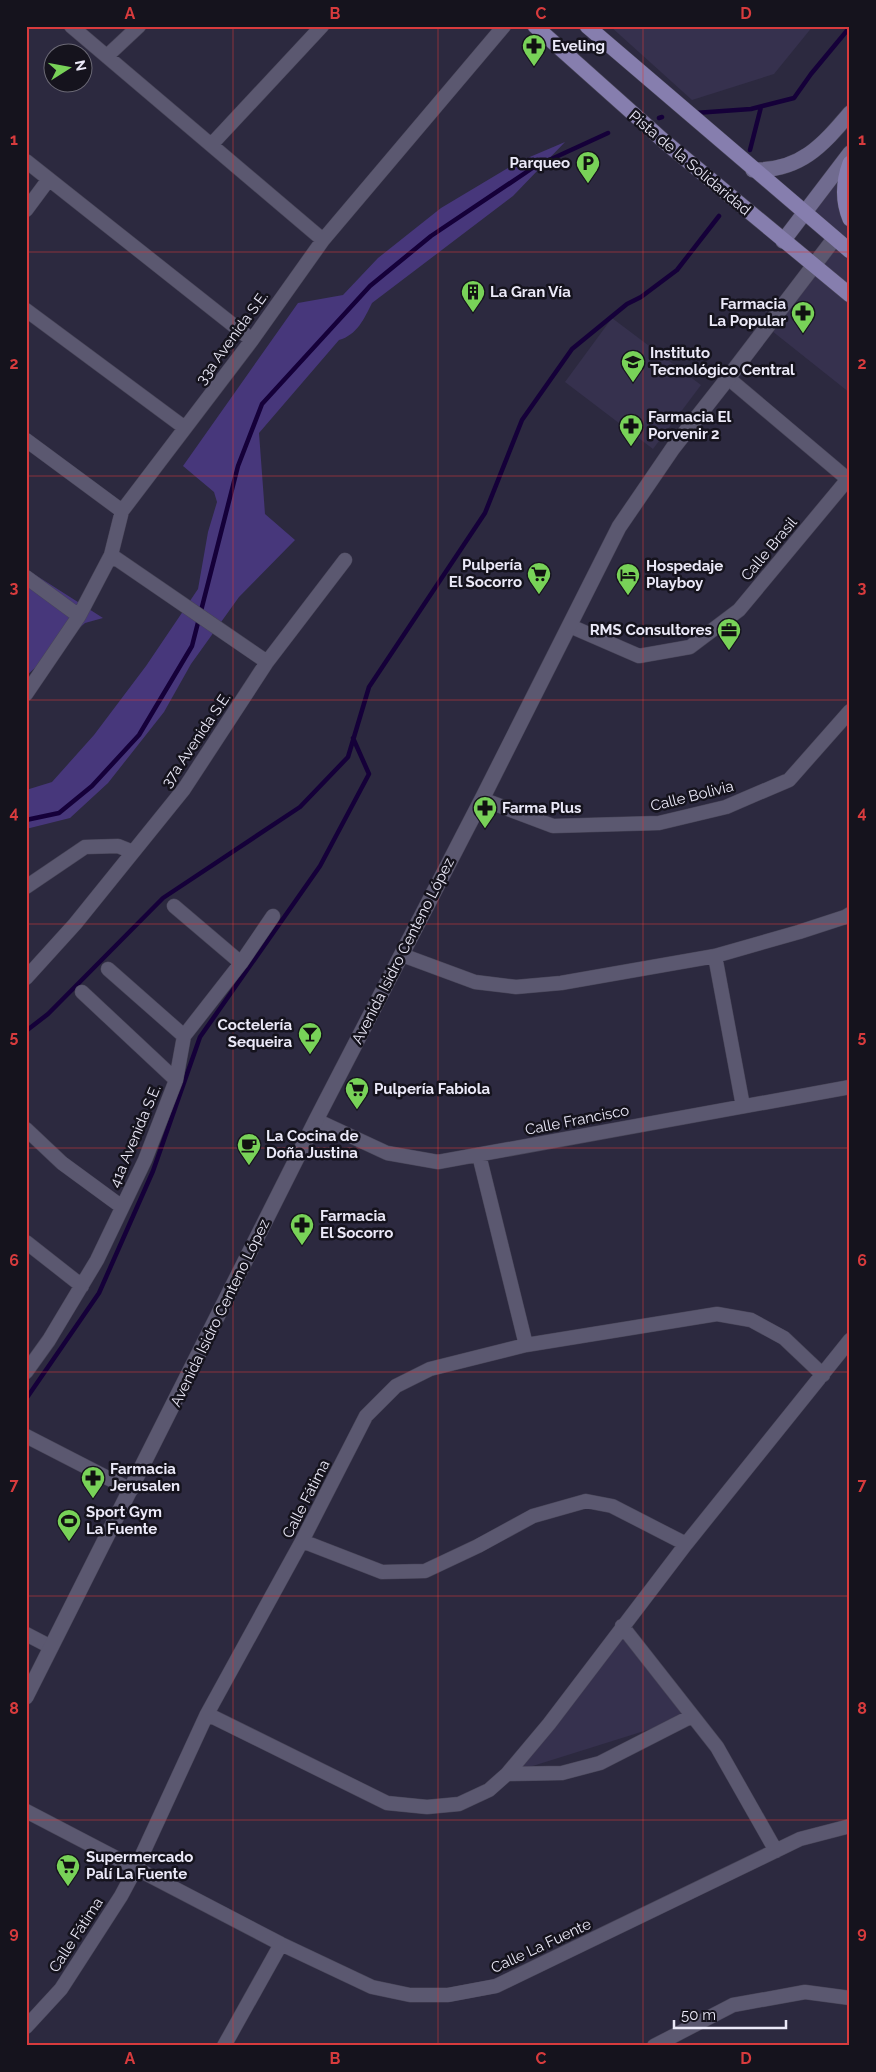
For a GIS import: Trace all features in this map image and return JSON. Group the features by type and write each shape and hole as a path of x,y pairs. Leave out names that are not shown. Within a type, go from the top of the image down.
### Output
{"main road":[{"name":"Pista de la Solidaridad","path":"535,26 645,124 783,241 850,294"},
{"path":"587,26 804,214 850,251"},
{"path":"753,170 778,169 802,159 827,140 850,113"},
{"path":"783,241 850,152"},
{"path":"850,162 844,183 844,193 845,206 850,219"}],"street":[{"path":"70,26 322,240"},
{"path":"107,56 139,26"},
{"path":"211,145 322,26"},
{"name":"33a Avenida S.E.","path":"26,694 79,616 111,555 122,511 252,340 322,240 496,29"},
{"path":"26,161 252,340"},
{"path":"26,210 49,179"},
{"name":"Avenida Isidro Centeno López","path":"26,1697 316,1120 482,799 619,528 673,448 834,239"},
{"path":"26,310 185,428"},
{"path":"728,378 849,480"},
{"path":"26,440 122,511"},
{"name":"Calle Brasil","path":"570,626 639,656 690,647 738,610 849,480"},
{"path":"111,555 267,662"},
{"name":"37a Avenida S.E.","path":"26,978 75,924 184,789 267,662 345,560"},
{"path":"26,577 79,616"},
{"name":"Calle Bolivia","path":"482,799 553,826 658,823 726,807 789,780 850,711"},
{"path":"26,887 85,847 118,846 134,852"},
{"path":"174,906 240,962"},
{"path":"402,955 475,982 516,987 561,983 715,956 845,918 850,914"},
{"name":"41a Avenida S.E.","path":"26,1372 49,1340 97,1260 145,1160 176,1080 184,1036 273,916"},
{"path":"715,956 743,1106"},
{"path":"108,970 184,1036"},
{"path":"82,992 176,1080"},
{"name":"Calle Francisco","path":"316,1120 387,1153 438,1162 850,1087"},
{"path":"26,1129 62,1163 122,1207"},
{"path":"479,1155 526,1346"},
{"path":"26,1242 82,1286"},
{"name":"Calle Fátima","path":"26,2027 61,1989 121,1896 136,1868 207,1714 302,1542 366,1416 396,1386 430,1369 526,1346 717,1314 750,1320 784,1338 823,1375"},
{"path":"207,1714 386,1803 427,1807 459,1804 489,1790 507,1774 549,1724 686,1544 850,1340"},
{"path":"26,1436 131,1490"},
{"path":"302,1542 382,1572 425,1571 478,1546 533,1516 586,1501 612,1506 686,1544"},
{"path":"622,1626 717,1748 776,1851"},
{"path":"26,1634 51,1647"},
{"path":"507,1774 562,1773 600,1763 692,1716"},
{"name":"Calle La Fuente","path":"26,1810 281,1944 372,1987 401,1993 448,1995 496,1986 800,1839 850,1826"},
{"path":"224,2046 281,1944"},
{"path":"654,2046 734,2005 805,1992 850,1998"}],"shaded area":[{"path":"610,26 813,26 774,74 692,100"},
{"path":"565,142 513,196 372,303 355,330 339,340 259,433 265,514 295,540 239,597 191,664 164,712 108,783 70,818 26,829 26,790 52,782 94,735 146,666 198,589 208,532 217,502 214,492 183,466 298,303 343,295 378,258 441,208 518,162"},
{"path":"850,152 850,393 767,327 834,239 804,214"},
{"name":"Instituto Tecnológico Central","path":"612,318 701,385 653,449 565,382"},
{"path":"26,569 103,618 85,623 26,676"},
{"path":"622,1626 692,1716 507,1774"}],"waterway":[{"path":"695,113 751,109 794,98 811,74 850,27"},
{"path":"750,150 761,107"},
{"path":"26,820 59,813 92,786 139,735 192,646 238,466 262,404 370,286 431,236 534,167 608,133"},
{"path":"26,1031 48,1014 163,898 300,807 348,757 369,687 485,513 522,420 572,349 627,304 641,297 677,270 719,216"},
{"path":"26,1399 99,1293 153,1171 200,1037 320,866 369,774 353,738"}],"place":[{"name":"Eveling","path":"534,67"},
{"name":"Parqueo","path":"588,184"},
{"name":"La Gran Vía","path":"473,313"},
{"name":"Farmacia La Popular","path":"803,334"},
{"name":"Instituto Tecnológico Central","path":"633,383"},
{"name":"Farmacia El Porvenir 2","path":"631,447"},
{"name":"Pulpería El Socorro","path":"539,595"},
{"name":"Hospedaje Playboy","path":"628,596"},
{"name":"RMS Consultores","path":"729,651"},
{"name":"Farma Plus","path":"485,829"},
{"name":"Coctelería Sequeira","path":"310,1055"},
{"name":"Pulpería Fabiola","path":"357,1110"},
{"name":"La Cocina de Doña Justina","path":"249,1166"},
{"name":"Farmacia El Socorro","path":"302,1246"},
{"name":"Farmacia Jerusalen","path":"93,1499"},
{"name":"Sport Gym La Fuente","path":"69,1542"},
{"name":"Supermercado Palí La Fuente","path":"68,1887"}]}
